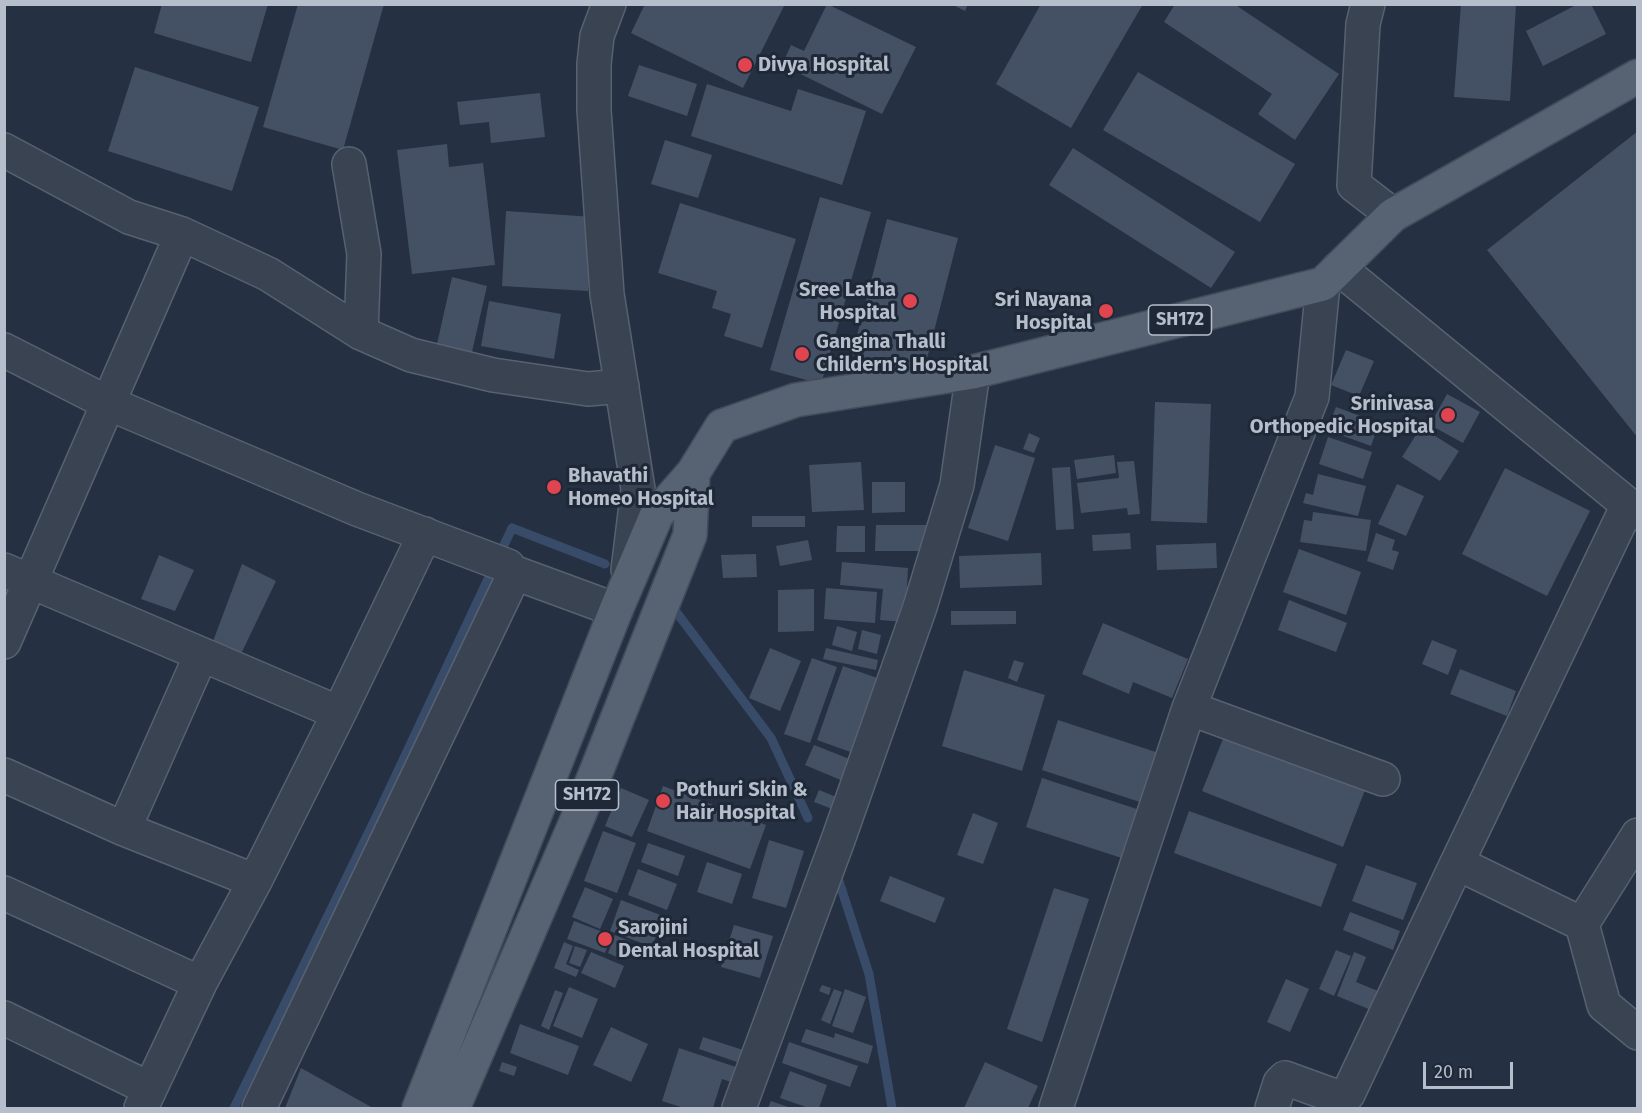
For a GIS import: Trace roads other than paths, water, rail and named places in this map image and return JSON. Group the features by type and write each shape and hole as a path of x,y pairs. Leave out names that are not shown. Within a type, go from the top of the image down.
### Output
{"main road":[{"path":"1331,276 1393,215 1638,76"},
{"name":"SH172","path":"419,1108 621,598 657,514 693,473 722,426 796,400 974,372 1331,276"},
{"name":"SH172","path":"453,1108 579,815 690,535 693,473"}],"street":[{"path":"510,571 621,598 638,489 607,294 594,110 597,8"},
{"path":"1359,11 1354,185 1393,215"},
{"path":"4,150 129,217 182,234 268,274 361,333 411,355 493,375 588,388 622,386"},
{"path":"350,164 364,254 361,333"},
{"path":"4,642 17,576 108,403 182,234"},
{"path":"1056,1108 1189,708 1312,397 1331,276 1633,509 1457,863 1348,1094 1343,1099 1285,1078 1280,1083 1272,1108"},
{"path":"4,350 108,403 357,509 508,566 513,577 259,1108"},
{"path":"740,1108 920,607 957,485 974,372"},
{"path":"4,1018 145,1099 200,983 255,881 339,713 425,534"},
{"path":"17,576 339,713"},
{"path":"124,829 201,655"},
{"path":"1189,708 1383,779"},
{"path":"4,775 124,829 255,881"},
{"path":"1638,835 1582,924 1604,1005 1638,1033"},
{"path":"1457,863 1582,924"},
{"path":"4,893 200,983"}],"waterway":[{"path":"234,1108 381,807 512,528 605,564"},
{"path":"671,605 771,738 808,818"},
{"path":"836,872 869,974 892,1108"}],"place":[{"name":"Divya Hospital","path":"745,65"},
{"name":"Sree Latha Hospital","path":"910,301"},
{"name":"Sri Nayana Hospital","path":"1106,311"},
{"name":"Gangina Thalli Childern's Hospital","path":"802,354"},
{"name":"Srinivasa Orthopedic Hospital","path":"1448,415"},
{"name":"Bhavathi Homeo Hospital","path":"554,487"},
{"name":"Pothuri Skin & Hair Hospital","path":"663,801"},
{"name":"Sarojini Dental Hospital","path":"605,939"}]}
